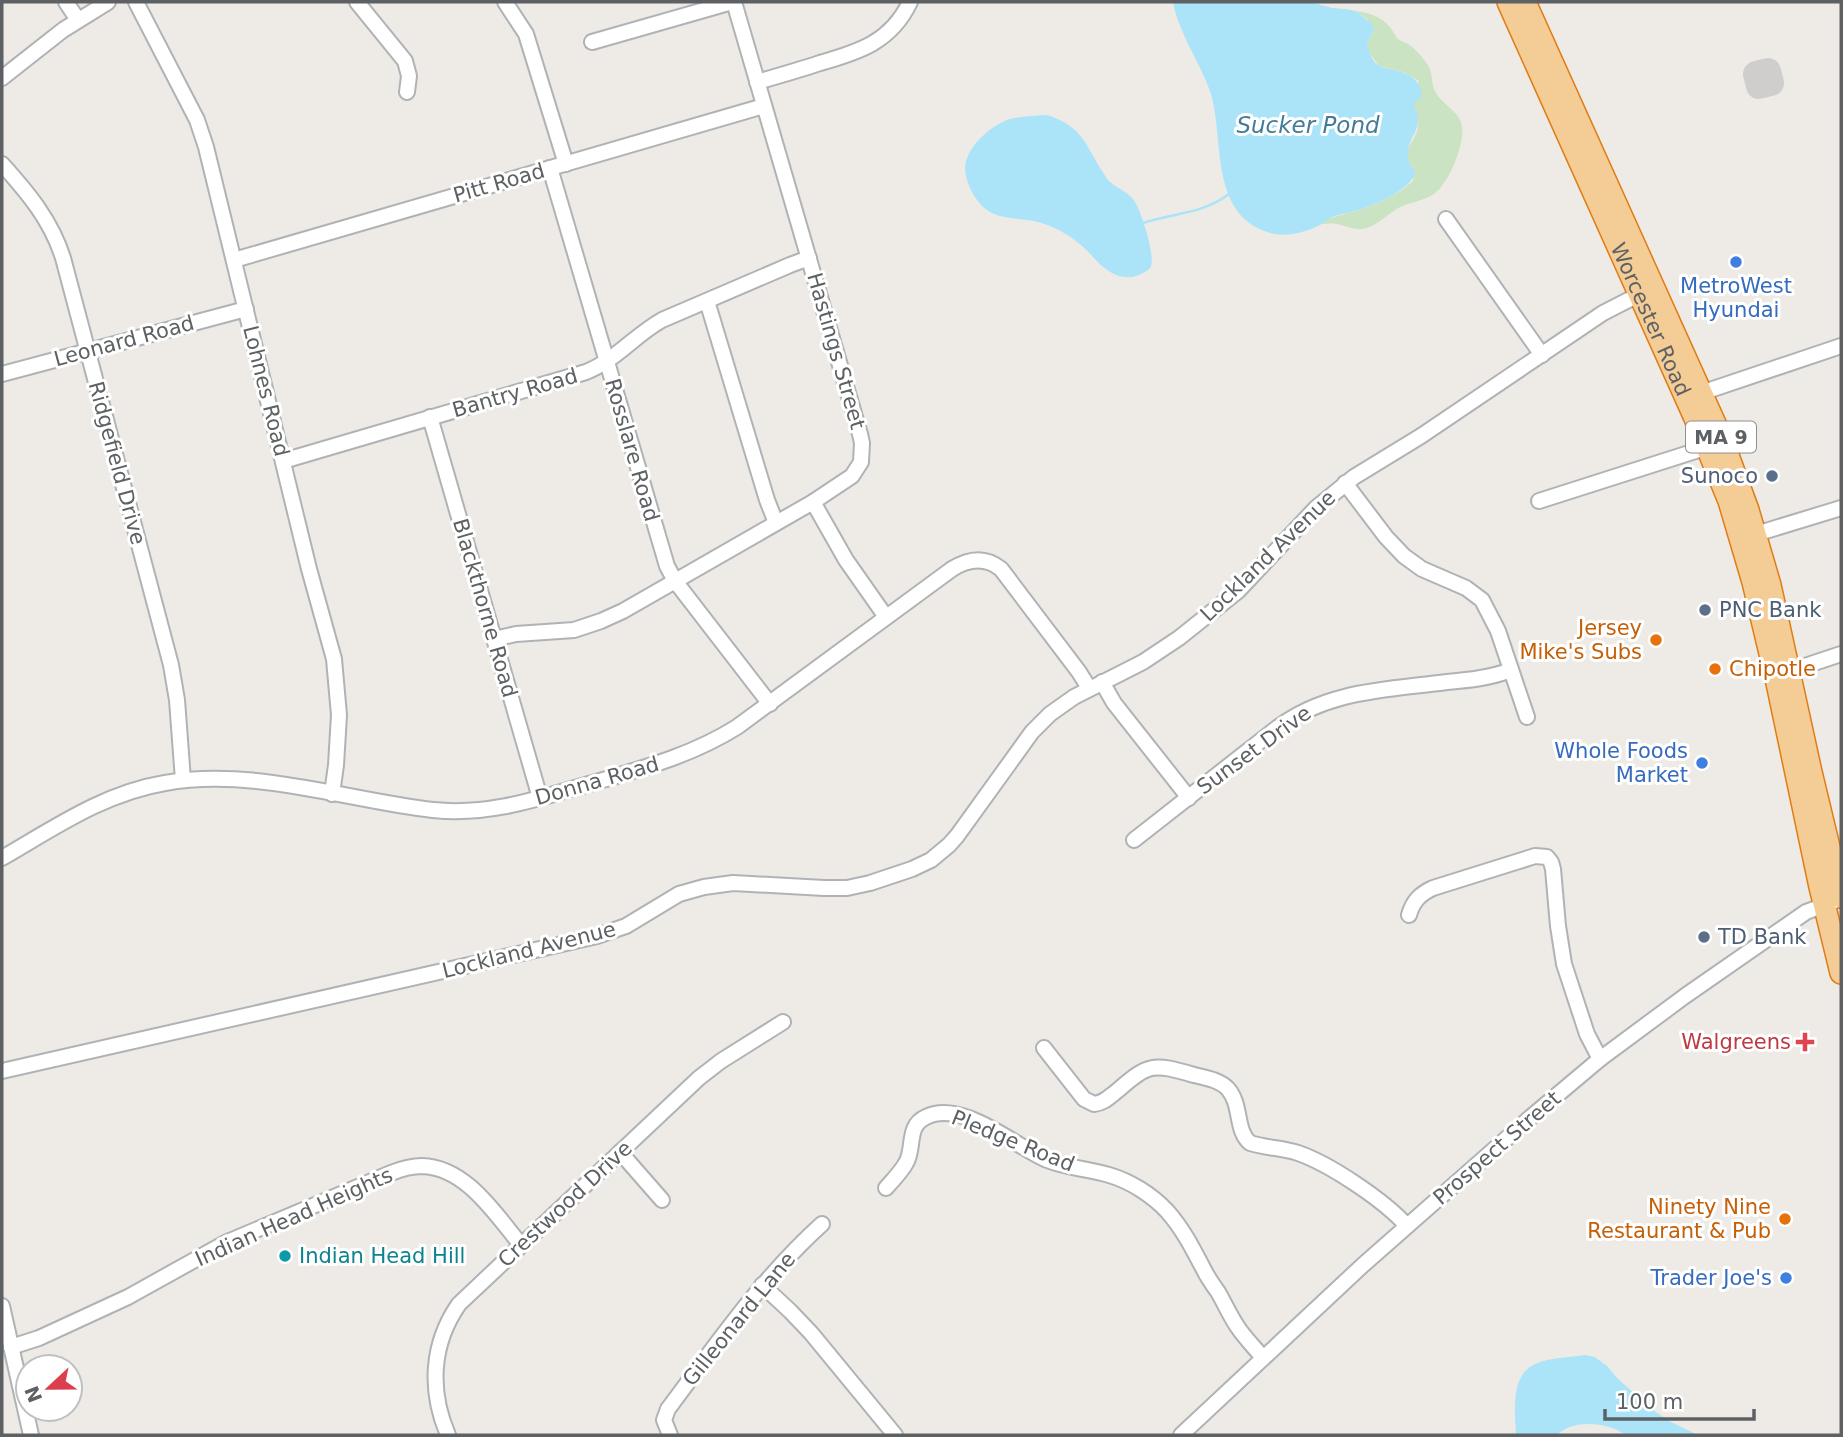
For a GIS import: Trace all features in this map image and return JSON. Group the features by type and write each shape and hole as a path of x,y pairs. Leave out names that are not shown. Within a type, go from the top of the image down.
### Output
{"highway":[{"name":"Worcester Road","path":"1508,2 1708,447 1729,501 1746,556 1776,683 1836,900"},
{"name":"Worcester Road","path":"1525,2 1722,439 1756,534 1790,671 1836,900 1841,973"}],"street":[{"path":"66,2 78,20"},
{"path":"2,78 49,40 108,2"},
{"name":"Lohnes Road","path":"136,2 197,120 206,147 309,569 331,648 336,673 339,728 332,794"},
{"path":"357,2 405,61 409,76 407,92"},
{"path":"505,2 526,34 566,164"},
{"path":"592,42 733,2"},
{"name":"Hastings Street","path":"494,639 588,626 612,617 813,502 852,476 861,462 860,434 733,2"},
{"path":"757,82 867,48 894,27 910,2"},
{"name":"Pitt Road","path":"234,260 764,106"},
{"name":"Ridgefield Drive","path":"2,164 36,204 55,235 63,258 171,665 177,700 183,780"},
{"name":"Rosslare Road","path":"550,168 664,557 675,580 770,704"},
{"path":"1446,219 1542,355"},
{"name":"Bantry Road","path":"283,461 586,372 607,362 653,325 809,258"},
{"name":"Lockland Avenue","path":"2,1071 597,936 626,926 690,890 733,883 847,888 912,869 931,860 949,845 1041,723 1061,705 1157,654 1217,609 1259,570 1316,508 1345,483 1421,436 1604,313 1640,294"},
{"path":"708,301 766,500 776,523"},
{"name":"Leonard Road","path":"2,374 246,309"},
{"path":"1701,393 1841,346"},
{"name":"Blackthorne Road","path":"430,417 540,798"},
{"path":"1539,502 1708,447"},
{"path":"1345,483 1404,556 1422,569 1465,588 1482,600 1498,631 1527,717"},
{"path":"813,502 846,560 886,617"},
{"path":"1756,534 1841,508"},
{"name":"Donna Road","path":"2,858 79,813 116,796 183,780 249,780 418,808 464,812 505,807 659,764 725,735 960,564 978,560 994,563 1079,672 1096,685"},
{"path":"1790,671 1841,654"},
{"name":"Sunset Drive","path":"1134,840 1288,720 1317,704 1363,693 1482,678 1511,670"},
{"path":"1096,685 1114,703 1189,798"},
{"path":"1409,915 1418,897 1433,888 1535,856 1547,857 1553,869 1564,964 1587,1034 1600,1059"},
{"name":"Prospect Street","path":"1181,1435 1407,1226 1600,1059 1801,915 1836,900"},
{"name":"Crestwood Drive","path":"448,1435 438,1407 436,1359 447,1324 460,1304 699,1078 721,1060 783,1022"},
{"path":"1044,1048 1084,1099 1094,1104 1105,1101 1138,1074 1156,1067 1172,1068 1216,1081 1228,1089 1232,1096 1244,1135 1250,1143 1288,1150 1324,1166 1393,1212 1407,1226"},
{"name":"Pledge Road","path":"886,1188 907,1163 912,1132 916,1125 928,1116 942,1113 953,1114 986,1126 1049,1160 1121,1180 1162,1206 1172,1217 1194,1249 1239,1329 1263,1357"},
{"path":"620,1152 662,1200"},
{"name":"Indian Head Heights","path":"11,1347 39,1338 128,1297 225,1243 413,1166 435,1167 455,1176 475,1192 521,1245"},
{"name":"Gilleonard Lane","path":"670,1435 664,1420 668,1409 739,1313 789,1255 822,1224"},
{"path":"762,1286 802,1322 895,1435"},
{"path":"2,1306 31,1435"}],"green space":[{"path":"1356,11 1382,20 1398,39 1421,56 1429,67 1436,93 1454,112 1462,126 1458,153 1440,189 1426,198 1400,207 1373,225 1360,229 1321,224 1384,200 1413,181 1413,168 1407,156 1418,126 1414,107 1419,81 1403,72 1379,66 1368,51 1367,44 1374,30 1367,19"}],"water":[{"name":"Sucker Pond","path":"1173,2 1310,2 1356,11 1372,24 1374,29 1367,44 1374,61 1382,67 1410,76 1420,87 1422,97 1415,101 1414,106 1418,120 1408,152 1415,174 1411,181 1383,200 1335,216 1299,233 1273,234 1248,222 1235,208 1227,190 1210,91 1180,25"},
{"path":"1047,115 1076,131 1108,180 1135,202 1150,246 1152,263 1147,271 1132,277 1116,275 1102,266 1083,246 1062,232 1038,222 994,214 976,199 965,173 966,160 975,145 988,132 1010,119"},
{"path":"1585,1355 1595,1357 1607,1366 1653,1410 1698,1435 1628,1435 1608,1427 1584,1424 1569,1427 1557,1435 1516,1435 1516,1395 1521,1377 1527,1369 1546,1360"}],"waterway":[{"path":"1143,223 1209,206 1229,194"}],"taxiway":[{"path":"1768,71 1771,83 1759,86 1756,74 1768,71"}],"place":[{"name":"MetroWest Hyundai","path":"1736,262"},
{"name":"Sunoco","path":"1772,476"},
{"name":"PNC Bank","path":"1705,610"},
{"name":"Jersey Mike's Subs","path":"1656,640"},
{"name":"Chipotle","path":"1715,669"},
{"name":"Whole Foods Market","path":"1702,763"},
{"name":"TD Bank","path":"1704,937"},
{"name":"Walgreens","path":"1805,1042"},
{"name":"Ninety Nine Restaurant & Pub","path":"1785,1219"},
{"name":"Indian Head Hill","path":"285,1256"},
{"name":"Trader Joe's","path":"1786,1278"}]}
